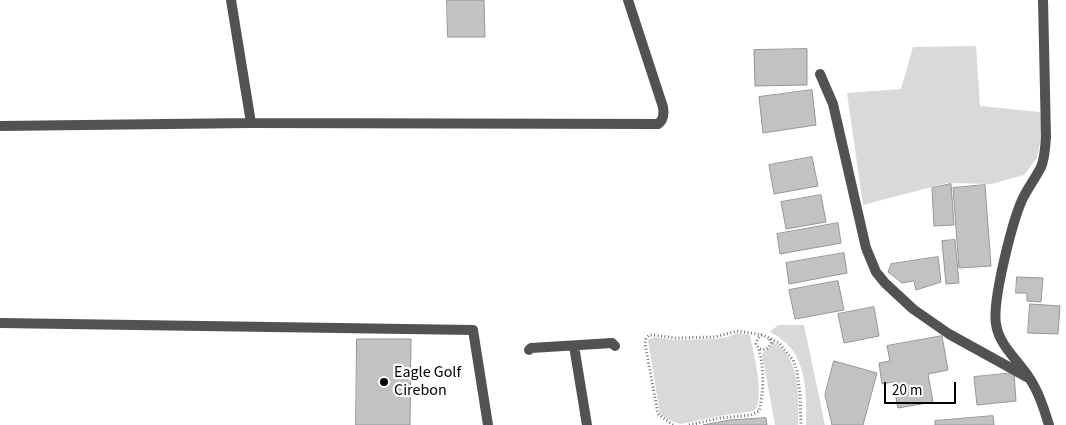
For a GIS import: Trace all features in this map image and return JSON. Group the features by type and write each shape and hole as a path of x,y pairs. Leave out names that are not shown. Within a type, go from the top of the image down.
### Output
{"street":[{"path":"231,0 251,123"},
{"path":"0,126 251,123 658,124 663,115 663,107 628,0"},
{"path":"1043,0 1045,149 1042,166 1022,200 1017,216 1004,266 996,312 996,324 1002,340 1030,378 1043,405 1048,425"},
{"path":"820,74 833,104 866,248 876,272 913,309 949,334 1030,378"},
{"path":"0,324 473,330 488,425"},
{"path":"529,350 531,348 612,343 615,346"},
{"path":"574,346 587,425"}],"path":[{"path":"673,425 658,414 645,344 646,339 650,335 675,338 715,337 737,331 763,335 779,342 787,351 797,370 801,425"},
{"path":"689,425 720,418 751,415 759,411 763,375 760,349 756,341 763,335"},
{"path":"760,349 768,348 771,343 769,338"}],"shaded area":[{"path":"976,46 980,106 1040,112 1042,133 1037,158 1024,175 991,184 947,183 863,205 847,93 901,89 913,47"},
{"path":"778,325 804,325 825,425 806,425 806,398 802,372 798,360 791,349 782,339 770,332"},
{"path":"737,333 750,335 759,386 759,396 754,411 681,424 673,422 660,414 648,340 654,337 675,340 715,339"},
{"path":"772,341 781,348 793,367 798,390 798,425 775,425 762,354 770,347"}],"building":[{"path":"447,0 484,0 485,37 448,37"},
{"path":"807,49 807,85 755,86 754,50"},
{"path":"812,90 816,125 763,133 759,97"},
{"path":"812,157 818,186 774,194 769,165"},
{"path":"951,184 954,225 934,226 932,188"},
{"path":"985,185 991,266 959,268 953,188"},
{"path":"821,195 826,222 786,229 781,202"},
{"path":"838,223 841,243 780,254 777,234"},
{"path":"955,240 959,283 946,284 942,241"},
{"path":"844,253 847,273 789,284 786,263"},
{"path":"938,257 941,282 916,290 914,281 902,283 888,272 891,264"},
{"path":"1017,277 1043,278 1041,302 1027,301 1027,293 1016,293"},
{"path":"838,281 844,310 795,319 789,290"},
{"path":"1030,304 1060,306 1058,334 1028,333"},
{"path":"874,307 879,336 844,343 838,314"},
{"path":"942,336 948,370 928,374 933,402 898,408 893,382 882,384 879,363 890,361 887,346"},
{"name":"Eagle Golf Cirebon","path":"357,339 411,339 410,425 356,425"},
{"path":"834,361 877,373 863,425 832,425 825,395"},
{"path":"1014,373 1016,401 977,405 974,377"},
{"path":"993,416 994,425 935,425 935,421"},
{"path":"766,418 767,425 703,425 730,420"}],"place":[{"name":"Eagle Golf Cirebon","path":"384,382"}]}
